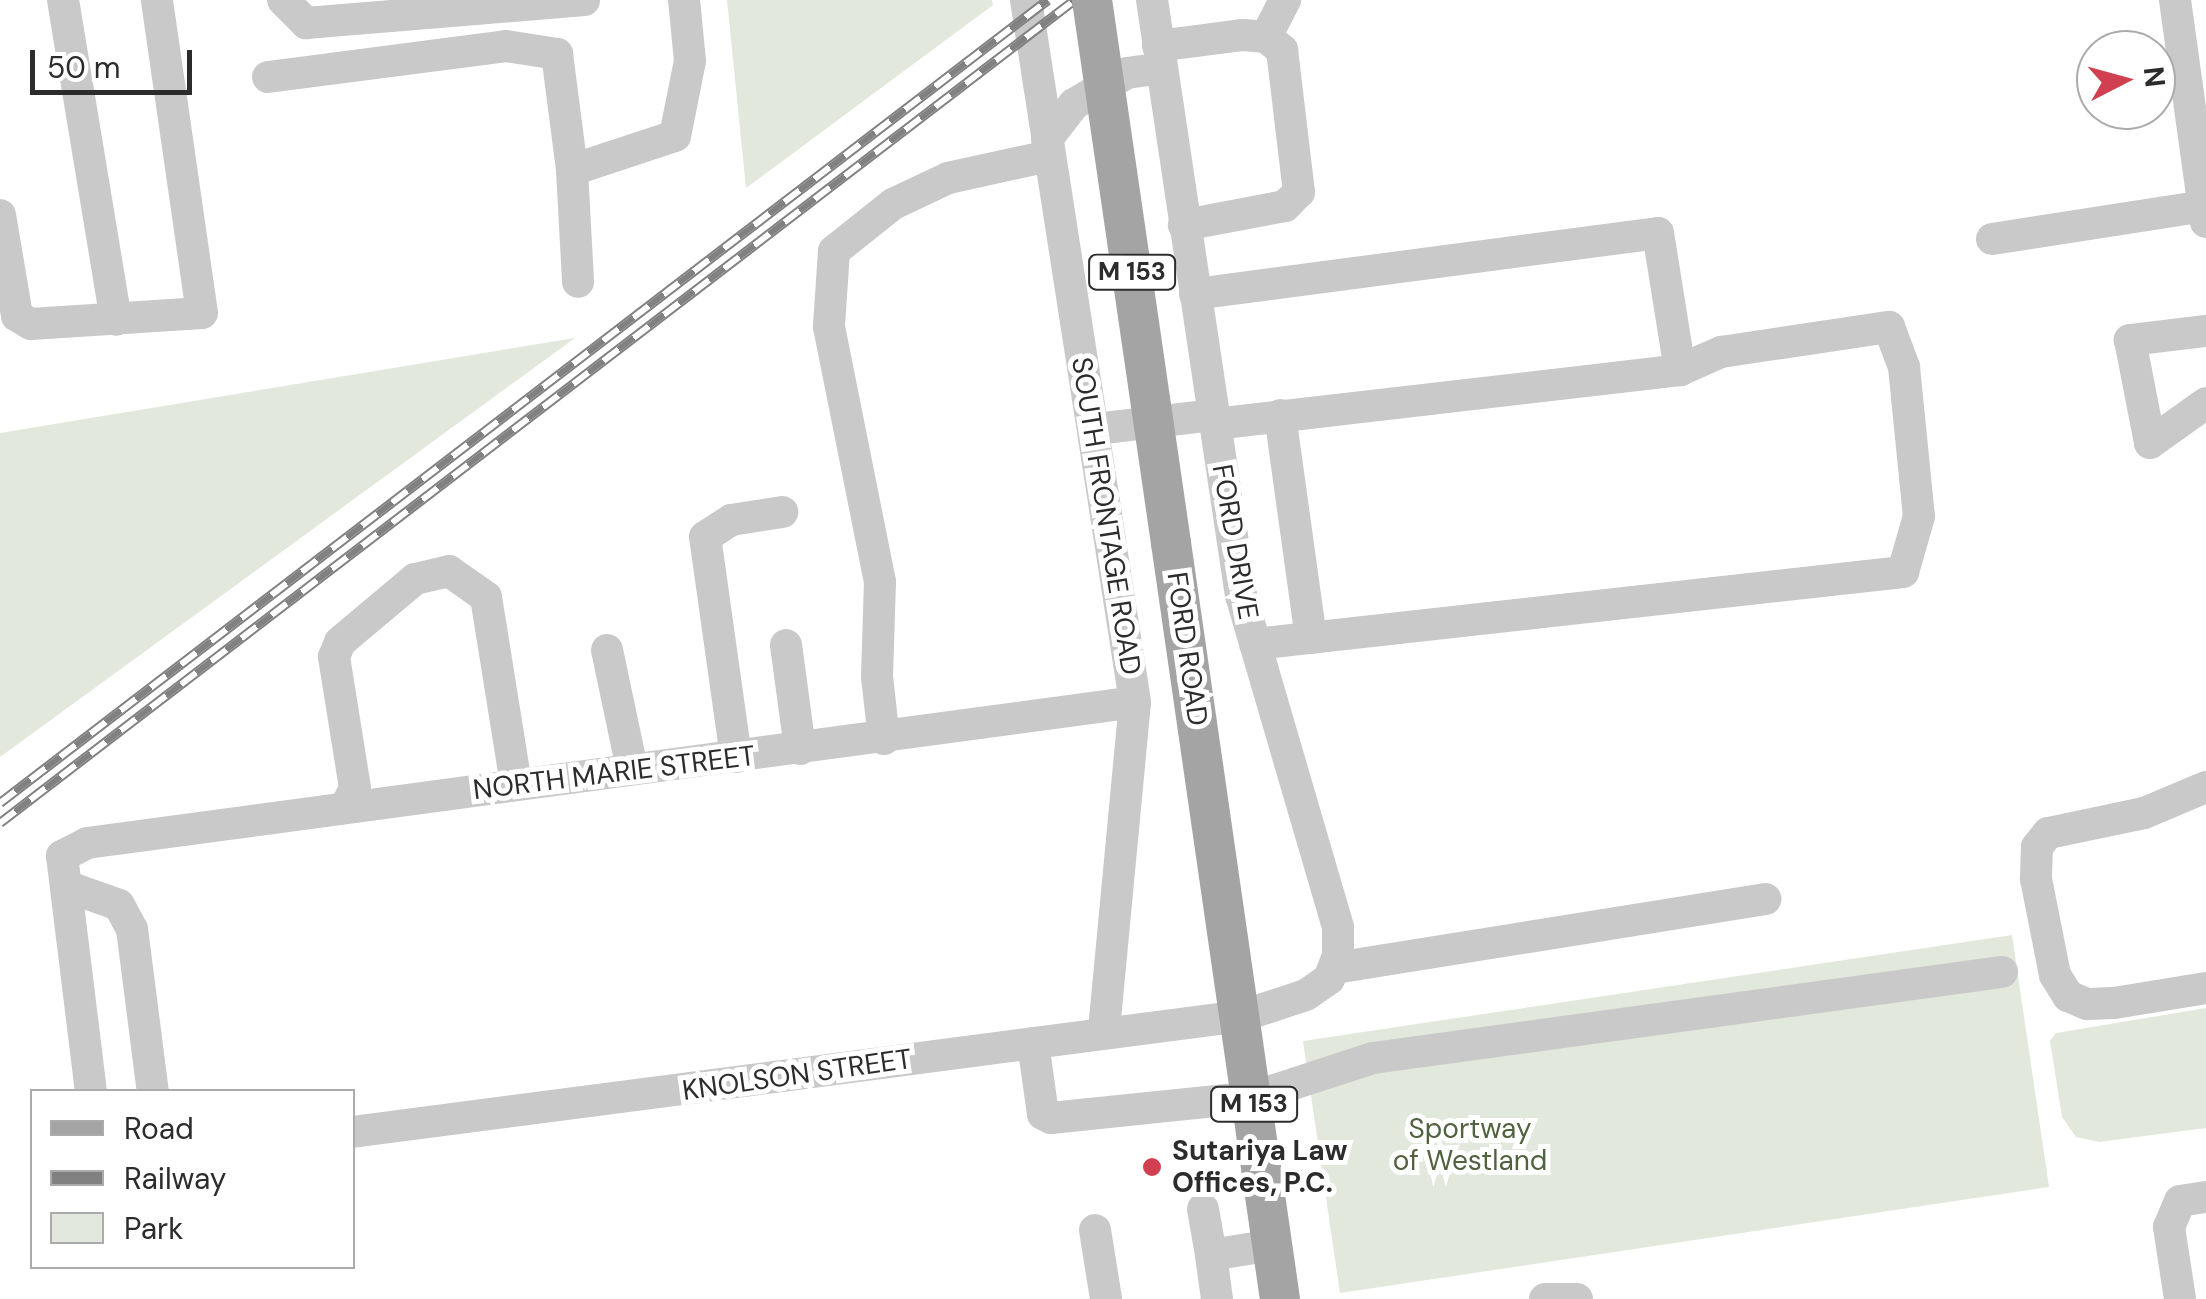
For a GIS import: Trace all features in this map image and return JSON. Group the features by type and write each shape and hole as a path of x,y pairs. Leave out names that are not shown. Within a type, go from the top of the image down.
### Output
{"main road":[{"name":"FORD ROAD","path":"1092,0 1280,1299"}],"street":[{"path":"64,0 116,320"},
{"path":"0,216 16,316 31,324 202,313 157,0"},
{"path":"282,0 306,23 584,0"},
{"path":"572,170 675,136 690,61 684,0"},
{"name":"SOUTH FRONTAGE ROAD","path":"1026,0 1136,702 1104,1034"},
{"name":"FORD DRIVE","path":"1152,0 1241,596 1338,927 1335,968"},
{"path":"1266,37 1286,0"},
{"path":"1992,239 2205,214 2201,151 2174,0"},
{"path":"884,739 877,677 880,582 829,326 834,251 893,204 948,178 1048,147 1074,104 1127,73 1160,57 1266,37 1282,50 1299,192 1285,206 1184,225"},
{"path":"268,77 506,46 556,54 572,170 578,282"},
{"path":"1194,294 1658,233 1680,370"},
{"path":"1096,429 1280,415 1680,370 1721,352 1890,327 1904,367 1919,516 1902,572 1255,644"},
{"path":"2206,330 2130,340 2150,443 2206,403"},
{"path":"1280,415 1310,638"},
{"path":"736,757 705,537 731,520 782,512"},
{"path":"345,808 354,788 334,657 340,642 415,578 449,571 486,597 516,785"},
{"path":"786,645 800,749"},
{"path":"607,650 632,769"},
{"name":"NORTH MARIE STREET","path":"66,886 62,856 92,842 884,739 1136,702"},
{"path":"2206,787 2144,813 2048,833 2037,847 2036,879 2055,975 2068,996 2087,1004 2114,1003 2206,988"},
{"path":"91,1089 66,886 118,905 132,929 153,1089"},
{"path":"1242,1016 1306,995 1335,968 1766,900"},
{"path":"1033,1043 1043,1114 1051,1118 1253,1097 1374,1058 2002,972"},
{"name":"KNOLSON STREET","path":"355,1132 1242,1016"},
{"path":"2180,1299 2169,1227 2180,1201 2206,1197"},
{"path":"1203,1209 1217,1299"},
{"path":"1095,1230 1106,1299"},
{"path":"1210,1255 1272,1246"},
{"path":"1545,1299 1576,1299"}],"green space":[{"path":"727,0 992,0 993,5 746,188"},
{"path":"575,338 0,757 0,433"},
{"name":"Sportway of Westland","path":"2012,935 2049,1187 1340,1293 1303,1041"},
{"path":"2206,1008 2206,1128 2099,1142 2076,1137 2062,1117 2050,1041 2056,1033"}],"railway":[{"path":"0,803 1048,0"},
{"path":"0,823 1075,0"}],"place":[{"name":"Sutariya Law Offices, P.C.","path":"1152,1167"}]}
